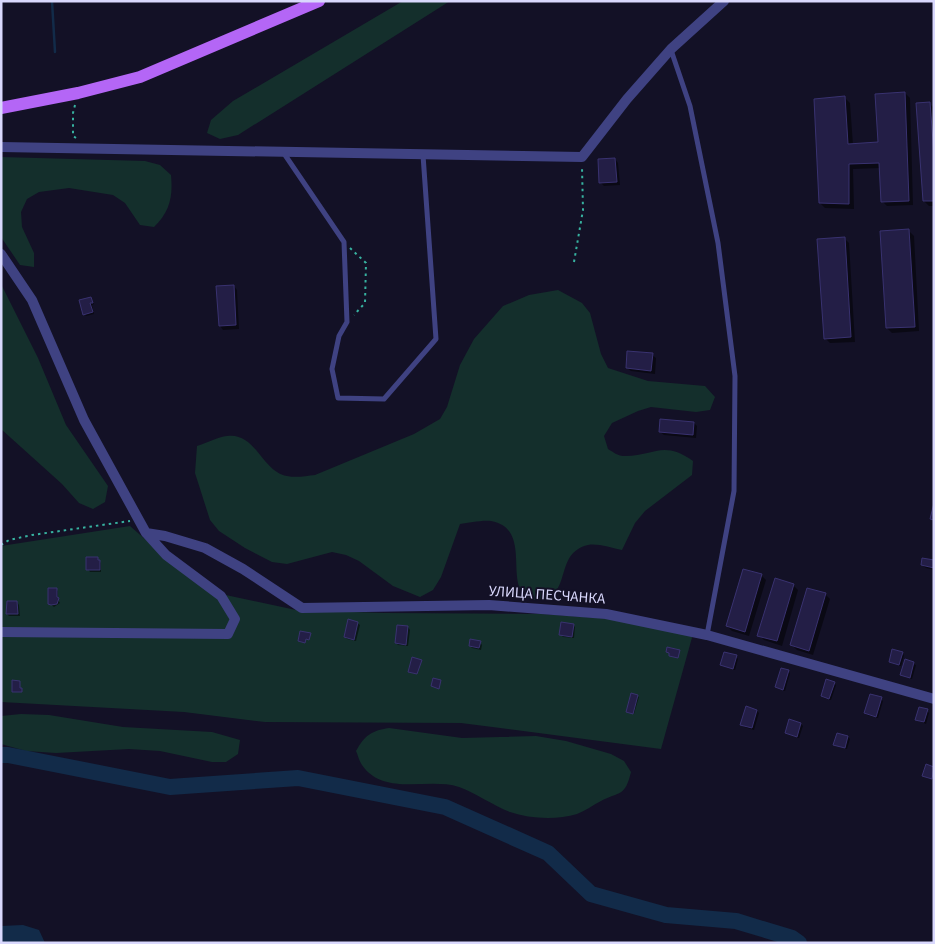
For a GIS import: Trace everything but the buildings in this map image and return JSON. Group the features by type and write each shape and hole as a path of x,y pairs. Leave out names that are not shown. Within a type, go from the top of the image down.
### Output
{"main road":[{"path":"1,108 78,93 140,77 319,1"}],"street":[{"path":"1,147 582,157 627,99 670,49 724,1"},
{"path":"1,254 32,300 84,420 146,533 166,555 221,596 235,620 228,634 1,632"},
{"name":"УЛИЦА ПЕСЧАНКА","path":"146,533 165,536 205,548 243,569 302,608 489,605 606,614 707,635 934,699"}],"lane":[{"path":"670,49 690,106 718,243 735,376 734,491 707,635"},
{"path":"283,152 344,242 347,322 339,336 332,369 338,398 384,399 436,339 423,155"}],"path":[{"path":"78,93 73,113 73,136 87,148"},
{"path":"574,262 583,210 582,157"},
{"path":"344,242 366,263 365,304 347,322"},
{"path":"1,545 9,540 32,535 140,520"}],"green space":[{"path":"403,1 450,1 238,135 220,139 207,133 211,120 233,101"},
{"path":"1,157 145,161 160,165 171,175 171,197 164,215 154,227 140,225 125,203 113,195 69,188 39,192 27,199 21,212 22,227 34,253 34,267 20,265 1,237"},
{"path":"1,284 38,358 66,425 108,486 105,502 93,509 79,503 62,484 1,429"},
{"path":"558,290 582,303 590,313 601,354 608,368 648,381 705,386 715,397 710,410 696,412 651,407 638,411 612,423 604,436 608,449 619,455 634,456 665,450 673,451 693,461 692,475 645,511 635,523 622,550 600,545 588,545 577,549 566,564 557,590 551,596 534,600 524,595 519,586 512,536 504,526 491,521 460,524 441,577 433,590 420,597 393,586 359,561 346,555 332,552 287,564 272,562 245,548 219,531 210,520 195,473 197,446 227,436 237,436 252,446 271,468 278,473 297,477 315,475 414,434 440,419 447,407 460,365 474,339 503,306 529,295"},
{"path":"130,526 207,591 296,610 384,613 541,614 627,620 693,634 661,749 461,723 265,722 184,712 1,702 1,546"},
{"path":"21,714 49,715 123,727 212,732 240,740 238,754 226,762 212,762 160,751 129,749 56,753 26,751 1,744 1,716"},
{"path":"389,728 462,738 536,736 566,741 611,754 624,761 631,772 624,790 580,813 552,818 526,816 503,809 459,787 447,784 394,783 382,781 371,775 361,763 356,751 362,741 369,735"}],"water":[{"path":"23,925 39,930 45,943 1,943 1,926"}],"waterway":[{"path":"52,1 55,52"},
{"path":"1,755 170,787 298,778 445,807 548,853 591,894 666,915 736,921 792,938 799,943"}]}
